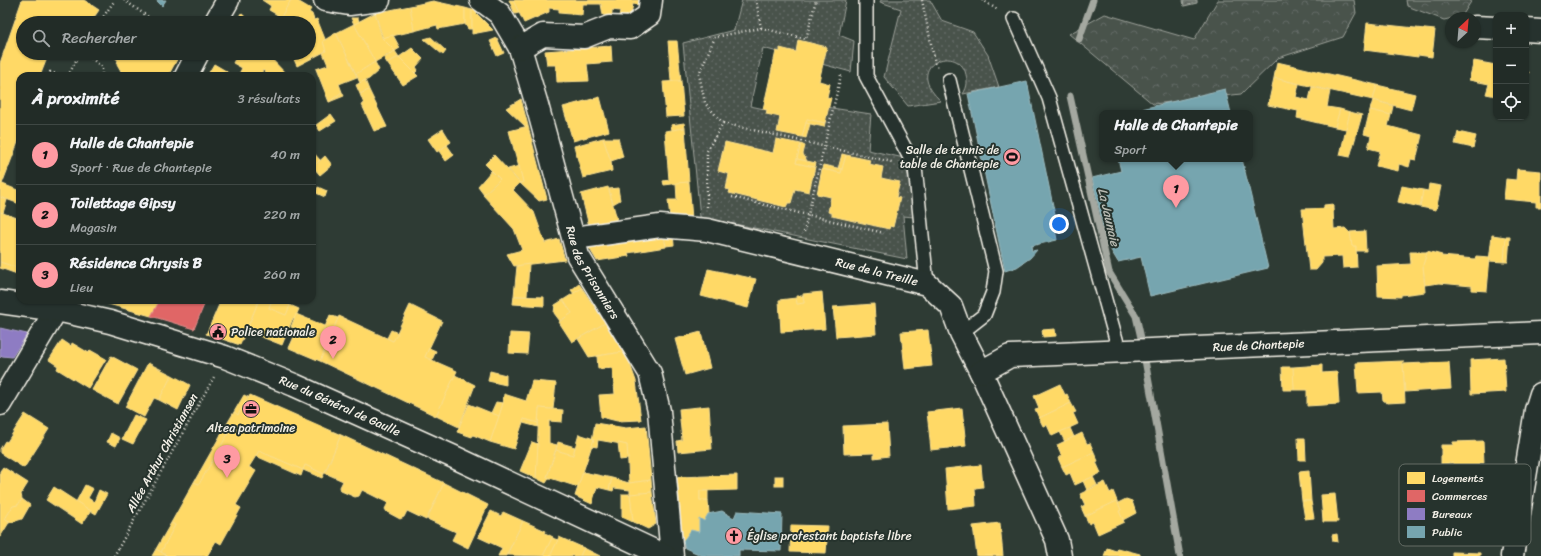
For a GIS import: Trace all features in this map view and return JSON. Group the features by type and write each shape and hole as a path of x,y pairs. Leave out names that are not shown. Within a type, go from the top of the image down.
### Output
{"street":[{"path":"219,16 228,0"},
{"path":"325,0 348,4 379,0"},
{"name":"Rue des Prisonniers","path":"480,0 500,14 520,48 578,256 650,373 659,412 672,556"},
{"path":"520,48 544,35 584,37 609,27 630,28 649,15 651,0"},
{"path":"1481,27 1493,28"},
{"path":"1529,30 1541,31"},
{"path":"188,72 194,60"},
{"name":"Rue de la Treille","path":"574,238 660,226 707,230 927,284 951,306 961,333 981,372 1057,540 1060,556"},
{"name":"Rue du Général de Gaulle","path":"0,302 16,303"},
{"name":"Rue du Général de Gaulle","path":"40,304 60,305 225,357 323,398 665,556"},
{"path":"0,404 60,305"},
{"name":"Rue de Chantepie","path":"981,372 1010,356 1119,350 1541,333"},
{"path":"1527,464 1536,410 1541,394"},
{"path":"1512,556 1514,546"}],"lane":[{"path":"866,0 866,76 915,167 927,284"},
{"path":"1014,19 1049,98 1119,350"},
{"path":"948,80 996,271 993,292 984,315 961,333"}],"path":[{"path":"104,16 114,0"},
{"path":"124,0 147,16"},
{"path":"756,0 761,28"},
{"path":"816,0 806,39 761,28 715,37 699,74 705,103 723,123 915,167"},
{"path":"922,0 935,63 948,80"},
{"path":"70,72 76,60"},
{"path":"94,60 102,67 102,72"},
{"path":"799,253 841,75"},
{"path":"707,230 707,151 723,123"},
{"path":"732,197 884,233"},
{"name":"Allée Arthur Christiansen","path":"114,556 188,427 225,357"}],"green space":[{"path":"742,0 846,0 839,35 854,41 851,72 763,48 750,106 822,121 825,107 871,114 868,150 904,158 916,211 914,217 903,216 907,259 700,217 683,43 734,30"},
{"path":"881,0 930,0 942,21 973,32 988,55 999,87 963,94 967,83 965,71 959,63 951,59 942,59 934,63 929,69 927,78 930,89 941,101 908,106 884,77 901,9 880,2"},
{"path":"1218,0 1354,0 1356,13 1343,37 1278,58 1241,94 1153,104 1069,34 1105,14 1194,40"},
{"path":"1406,0 1472,0 1464,12 1445,12 1444,20 1407,6"}],"water":[{"path":"1183,0 1197,0 1197,3 1184,6"}],"building: Logements":[{"path":"22,0 84,0 99,10 95,16 16,16"},
{"path":"262,0 291,0 282,16 269,10 271,6"},
{"path":"291,0 296,0 311,9 309,12 313,16 282,16"},
{"path":"509,0 513,0 519,13 515,14"},
{"path":"513,0 641,0 640,5 633,4 631,14 628,17 619,16 620,11 612,10 612,16 603,15 601,4 583,4 582,15 559,13 559,9 549,8 549,12 524,23"},
{"path":"433,1 465,8 465,24 438,29 437,25 414,31 410,6"},
{"path":"410,6 414,31 383,38 375,13"},
{"path":"465,8 472,10 472,29 468,29 465,24"},
{"path":"473,10 493,30 472,34"},
{"path":"375,13 382,38 395,51 375,62 354,24"},
{"path":"16,17 16,60 46,60 42,72 16,72 16,147 2,184 0,183 0,63"},
{"path":"351,18 358,18 359,22 354,24"},
{"path":"317,19 325,39 323,41 326,51 316,56"},
{"path":"1367,23 1435,30 1432,57 1418,55 1418,57 1364,50"},
{"path":"354,24 375,62 356,74 336,33"},
{"path":"336,33 357,77 339,84 342,92 329,102 316,69 328,65 323,53 326,51 323,41"},
{"path":"393,35 400,48 395,51 382,38"},
{"path":"431,37 446,51 443,55 424,39"},
{"path":"497,38 504,53 497,56 490,41"},
{"path":"798,40 827,47 819,81 830,84 827,97 831,98 825,123 807,119 802,137 777,132 780,117 766,114 767,110 763,109 776,51 780,52 780,48 796,52"},
{"path":"668,41 677,41 681,81 671,81"},
{"path":"611,46 612,62 587,64 589,81 557,82 556,65 547,65 545,51"},
{"path":"412,48 423,59 416,67 418,70 415,73 399,57"},
{"path":"395,51 399,57 387,63 384,58"},
{"path":"399,57 418,76 403,85 387,63"},
{"path":"118,60 177,60 170,72 120,72 117,64"},
{"path":"234,60 273,60 284,72 265,72 263,70 262,72 240,72 242,68 233,63"},
{"path":"294,60 309,60 297,66"},
{"path":"1474,61 1493,64 1493,95 1486,94 1489,84 1469,80"},
{"path":"375,62 379,70 369,79 360,83 356,74"},
{"path":"1277,62 1377,85 1373,100 1274,78"},
{"path":"214,64 227,72 209,72"},
{"path":"1274,78 1299,84 1296,97 1309,100 1312,87 1330,91 1327,107 1340,109 1335,127 1297,118 1298,111 1268,105"},
{"path":"365,80 369,90 360,94 356,85"},
{"path":"681,81 684,116 666,117 663,82"},
{"path":"1377,85 1415,94 1411,110 1373,100"},
{"path":"369,90 387,127 374,131 362,105 364,104 360,94"},
{"path":"342,92 344,96 329,102"},
{"path":"600,97 609,131 573,141 563,107"},
{"path":"521,99 528,126 526,127 506,108"},
{"path":"1373,100 1393,106 1391,115 1370,110"},
{"path":"1340,109 1350,112 1346,129 1335,127"},
{"path":"1370,110 1391,115 1388,126 1422,135 1416,160 1411,159 1409,167 1399,164 1398,171 1376,166 1380,151 1368,148 1371,136 1364,134"},
{"path":"1350,112 1362,115 1350,157 1340,155"},
{"path":"331,114 336,121 320,131 316,125"},
{"path":"807,119 825,123 824,127 806,123"},
{"path":"684,123 685,128 672,130 671,125"},
{"path":"806,123 810,124 806,138 802,137"},
{"path":"528,126 547,199 539,201 520,183 523,182 509,131"},
{"path":"685,128 689,182 664,185 663,181 669,180 665,131"},
{"path":"443,129 451,142 437,152 428,139"},
{"path":"1458,132 1476,136 1473,148 1455,144"},
{"path":"603,138 611,161 612,171 583,178 574,146"},
{"path":"603,138 618,138 623,157 611,161"},
{"path":"776,139 801,144 796,163 815,167 809,192 795,189 791,203 788,203 786,207 729,193 730,190 726,189 729,174 718,171 725,142 773,153"},
{"path":"801,144 805,146 803,154 807,161 797,159"},
{"path":"447,145 454,155 446,161 439,151"},
{"path":"842,154 846,155 842,169 838,169"},
{"path":"494,155 520,183 513,190 534,212 545,243 559,239 565,260 514,266 507,254 522,250 514,229 483,195 500,179 485,164"},
{"path":"846,155 870,160 869,164 883,167 881,178 900,182 896,197 900,198 893,227 890,226 889,229 832,216 832,213 828,212 831,197 817,194 822,169 841,173"},
{"path":"316,156 320,160 316,164"},
{"path":"325,156 332,165 320,175 316,170 316,164"},
{"path":"797,159 816,163 815,167 796,163"},
{"path":"823,165 842,169 841,173 822,169"},
{"path":"519,166 523,182 520,183 508,169"},
{"path":"1517,169 1541,171 1541,207 1536,207 1536,202 1504,199 1506,179 1516,180"},
{"path":"491,171 500,179 484,194 478,186"},
{"path":"689,182 692,219 670,218 668,200 677,200 676,183"},
{"path":"0,183 16,189 16,203 0,197"},
{"path":"1429,184 1441,186 1436,210 1420,207 1423,190 1428,191"},
{"path":"1402,186 1423,190 1420,207 1398,202"},
{"path":"318,187 327,191 325,197 316,193"},
{"path":"608,187 617,219 589,226 581,194"},
{"path":"618,188 620,200 613,204 609,189"},
{"path":"0,197 7,200 3,213 0,212"},
{"path":"1333,204 1333,208 1324,208 1324,205"},
{"path":"1333,208 1334,229 1345,228 1352,235 1352,246 1356,246 1357,267 1343,268 1342,256 1322,257 1322,263 1316,270 1309,270 1302,209"},
{"path":"0,212 16,218 16,268 0,262"},
{"path":"663,231 666,247 628,253 629,256 597,261 588,246"},
{"path":"663,231 673,233 674,245 666,246"},
{"path":"1365,231 1366,251 1356,251 1356,246 1352,246 1350,232"},
{"path":"1492,235 1506,237 1504,262 1489,261"},
{"path":"1506,237 1510,237 1508,262 1504,262"},
{"path":"1427,251 1442,255 1441,256 1475,259 1476,256 1490,257 1487,291 1472,290 1472,286 1439,283 1425,285 1423,265"},
{"path":"1410,252 1427,252 1423,265 1425,292 1401,295 1401,297 1378,296 1377,266 1411,264"},
{"path":"0,262 16,268 16,274 0,268"},
{"path":"529,264 527,296 514,296 517,266"},
{"path":"708,269 756,279 748,308 701,296"},
{"path":"579,284 582,288 574,294 571,290"},
{"path":"582,288 605,323 572,342 559,322 572,313 563,300"},
{"path":"822,292 825,329 781,332 779,300 796,298 797,304 804,303 803,294"},
{"path":"514,296 544,297 544,306 513,304"},
{"path":"796,296 803,296 804,303 797,304"},
{"path":"563,300 572,313 560,321 554,313 555,305"},
{"path":"108,304 158,304 151,316"},
{"path":"219,304 257,304 240,345 216,337 218,332 209,328"},
{"path":"257,304 270,304 269,308 286,315 290,305 299,309 295,318 293,318 282,345 254,334 255,330 248,327"},
{"path":"270,304 290,305 286,315 269,308"},
{"path":"874,304 876,334 836,337 833,307"},
{"path":"410,305 442,321 425,357 457,371 436,416 320,361 339,316 393,341"},
{"path":"296,314 325,326 320,339 291,327"},
{"path":"330,315 338,318 320,361 289,348 297,330 320,339"},
{"path":"605,323 623,352 589,357 578,339"},
{"path":"209,328 218,332 216,337 206,334"},
{"path":"1055,329 1056,336 1043,337 1042,330"},
{"path":"391,330 398,333 393,341 387,338"},
{"path":"928,330 932,366 905,369 901,332"},
{"path":"701,332 710,368 685,375 675,339"},
{"path":"510,333 529,334 527,354 509,353"},
{"path":"62,340 71,346 72,343 89,353 90,350 106,359 88,388 57,369 58,366 49,360"},
{"path":"429,348 436,351 432,360 425,357"},
{"path":"623,352 630,364 636,381 641,420 617,421 601,417 599,395 615,394 612,367 598,369 597,356"},
{"path":"111,356 137,370 118,404 92,390"},
{"path":"1504,358 1506,392 1471,394 1470,360"},
{"path":"1403,361 1405,402 1387,403 1383,400 1382,392 1358,393 1356,363"},
{"path":"1449,362 1451,389 1405,392 1403,364"},
{"path":"148,363 172,375 159,400 154,398 144,417 125,407"},
{"path":"1322,365 1322,373 1337,372 1339,404 1307,406 1307,390 1294,390 1293,367"},
{"path":"1282,367 1293,367 1294,390 1283,390"},
{"path":"490,371 506,375 506,385 488,381"},
{"path":"172,375 190,385 178,410 159,400"},
{"path":"455,375 475,385 459,427 436,416"},
{"path":"532,381 556,383 553,409 539,408 538,423 524,419 514,449 490,442 503,403 504,394 526,401"},
{"path":"1060,384 1071,403 1039,418 1035,409 1039,408 1034,396"},
{"path":"244,395 248,397 238,415 234,412"},
{"path":"250,395 341,435 324,474 305,465 303,470 259,451 249,467 256,471 236,505 241,508 221,544 216,541 207,556 168,556 161,552 175,525 171,523 194,482 199,484 229,432 224,429 234,412 238,415"},
{"path":"496,402 503,403 499,416 491,413"},
{"path":"1071,403 1076,412 1073,413 1078,424 1052,436 1047,425 1043,426 1039,418"},
{"path":"469,404 499,416 490,442 473,435 472,437 457,432"},
{"path":"709,406 712,449 678,452 677,441 682,440 679,409"},
{"path":"539,408 563,410 562,422 549,421 549,443 557,445 547,477 550,477 546,483 536,478"},
{"path":"962,408 966,446 931,450 927,412"},
{"path":"25,414 49,429 24,468 0,453 0,449 5,441 7,442"},
{"path":"134,415 146,420 133,444 122,439"},
{"path":"524,419 538,423 538,427 523,423"},
{"path":"595,423 626,428 646,426 651,480 629,483 627,445 598,440 597,447 591,446"},
{"path":"887,424 889,456 874,458 874,453 844,454 843,426"},
{"path":"1070,428 1074,437 1065,442 1060,432"},
{"path":"224,429 229,432 199,484 194,482"},
{"path":"111,433 120,438 116,446 107,442"},
{"path":"1082,433 1087,444 1090,443 1094,452 1062,467 1058,458 1062,456 1057,445"},
{"path":"579,434 594,439 578,487 547,477 556,450 573,455"},
{"path":"341,435 444,483 426,520 407,511 404,517 400,519 387,512 385,509 388,503 362,490 359,496 355,497 341,491 340,487 343,481 325,473"},
{"path":"1298,438 1305,438 1306,460 1299,460"},
{"path":"1483,441 1484,463 1441,464 1441,445 1453,445 1453,442"},
{"path":"532,442 538,444 536,478 520,471"},
{"path":"558,442 575,447 573,455 556,450"},
{"path":"618,443 627,445 628,459 620,460"},
{"path":"259,451 303,470 301,476 256,456"},
{"path":"1094,452 1098,461 1096,462 1101,473 1075,485 1070,473 1066,475 1062,467"},
{"path":"305,465 324,474 322,478 303,470"},
{"path":"981,465 983,487 975,488 976,506 948,509 945,469"},
{"path":"3,467 28,483 21,494 22,499 18,505 13,506 5,519 10,521 0,537 0,471"},
{"path":"1309,471 1311,501 1302,501 1299,472"},
{"path":"583,472 612,478 609,490 597,487 592,504 575,496"},
{"path":"737,475 737,490 700,491 700,500 708,500 709,514 704,521 699,518 699,532 691,530 683,541 677,477"},
{"path":"775,476 783,476 783,486 775,486"},
{"path":"1093,477 1097,485 1087,490 1083,481"},
{"path":"612,478 629,483 651,480 652,492 630,494 630,490 614,488 613,491 609,490"},
{"path":"1105,482 1110,493 1113,491 1117,501 1085,516 1081,507 1085,505 1080,494"},
{"path":"444,483 488,505 468,548 452,540 456,532 427,519"},
{"path":"85,485 93,489 88,498 94,502 99,490 107,494 96,514 76,502"},
{"path":"54,487 91,511 82,524 46,500"},
{"path":"700,491 708,491 708,500 700,500"},
{"path":"652,492 656,524 648,529 633,522 630,494"},
{"path":"622,494 630,494 633,522 622,517"},
{"path":"1335,494 1338,522 1323,522 1321,495"},
{"path":"22,499 30,505 22,519 9,523 10,521 5,519 13,506 18,505"},
{"path":"1126,499 1132,501 1136,513 1123,520 1119,511 1121,510 1118,503"},
{"path":"1117,501 1121,510 1119,511 1124,522 1098,534 1093,522 1089,524 1085,516"},
{"path":"1302,501 1311,501 1314,518 1305,519"},
{"path":"491,511 501,516 503,512 523,521 506,556 498,556 502,548 478,537"},
{"path":"523,521 546,531 545,533 553,537 543,556 507,555"},
{"path":"171,523 175,525 161,552 156,549"},
{"path":"1000,523 1003,556 977,556 973,526"},
{"path":"791,525 828,526 826,553 790,552"},
{"path":"1337,534 1338,542 1333,541 1332,535"},
{"path":"559,537 584,548 580,556 550,556"},
{"path":"552,538 558,540 550,556 543,556"},
{"path":"584,548 600,556 580,556"},
{"path":"1107,548 1116,551 1117,548 1140,554 1140,556 1104,556"},
{"path":"156,549 167,556 152,556"},
{"path":"1452,552 1480,553 1480,556 1452,556"}],"building: Commerces":[{"path":"158,304 204,304 194,329 151,316"}],"building: Bureaux":[{"path":"0,328 27,334 12,357 2,356 0,358"}],"building: Public":[{"path":"156,0 166,0 162,6"},
{"name":"Salle de tennis de table de Chantepie","path":"1027,81 1056,220 1049,222 1050,224 1054,224 1057,240 1031,246 1032,251 1037,250 1030,258 1017,267 1005,271 968,94"},
{"path":"1225,89 1230,110 1138,110"},
{"path":"1119,162 1243,162 1268,268 1150,296 1141,257 1118,262 1106,239 1092,178 1121,171"},
{"name":"Église protestant baptiste libre","path":"722,511 734,518 737,511 782,514 781,551 739,550 739,556 703,556 685,548 683,541 691,530 699,532 699,518 704,521 708,514"}],"waterway":[{"name":"La Jaunaie","path":"1079,39 1093,0"},
{"name":"La Jaunaie","path":"1070,96 1109,272 1136,316 1141,338"},
{"name":"La Jaunaie","path":"1145,360 1180,556"}],"place":[{"name":"Salle de tennis de table de Chantepie","path":"1012,157"},
{"name":"Halle de Chantepie","path":"1176,208"},
{"name":"Police nationale","path":"218,332"},
{"name":"Toilettage Gipsy","path":"333,359"},
{"name":"Altea patrimoine","path":"251,409"},
{"name":"Résidence Chrysis B","path":"227,478"},
{"name":"Église protestant baptiste libre","path":"734,536"}]}
